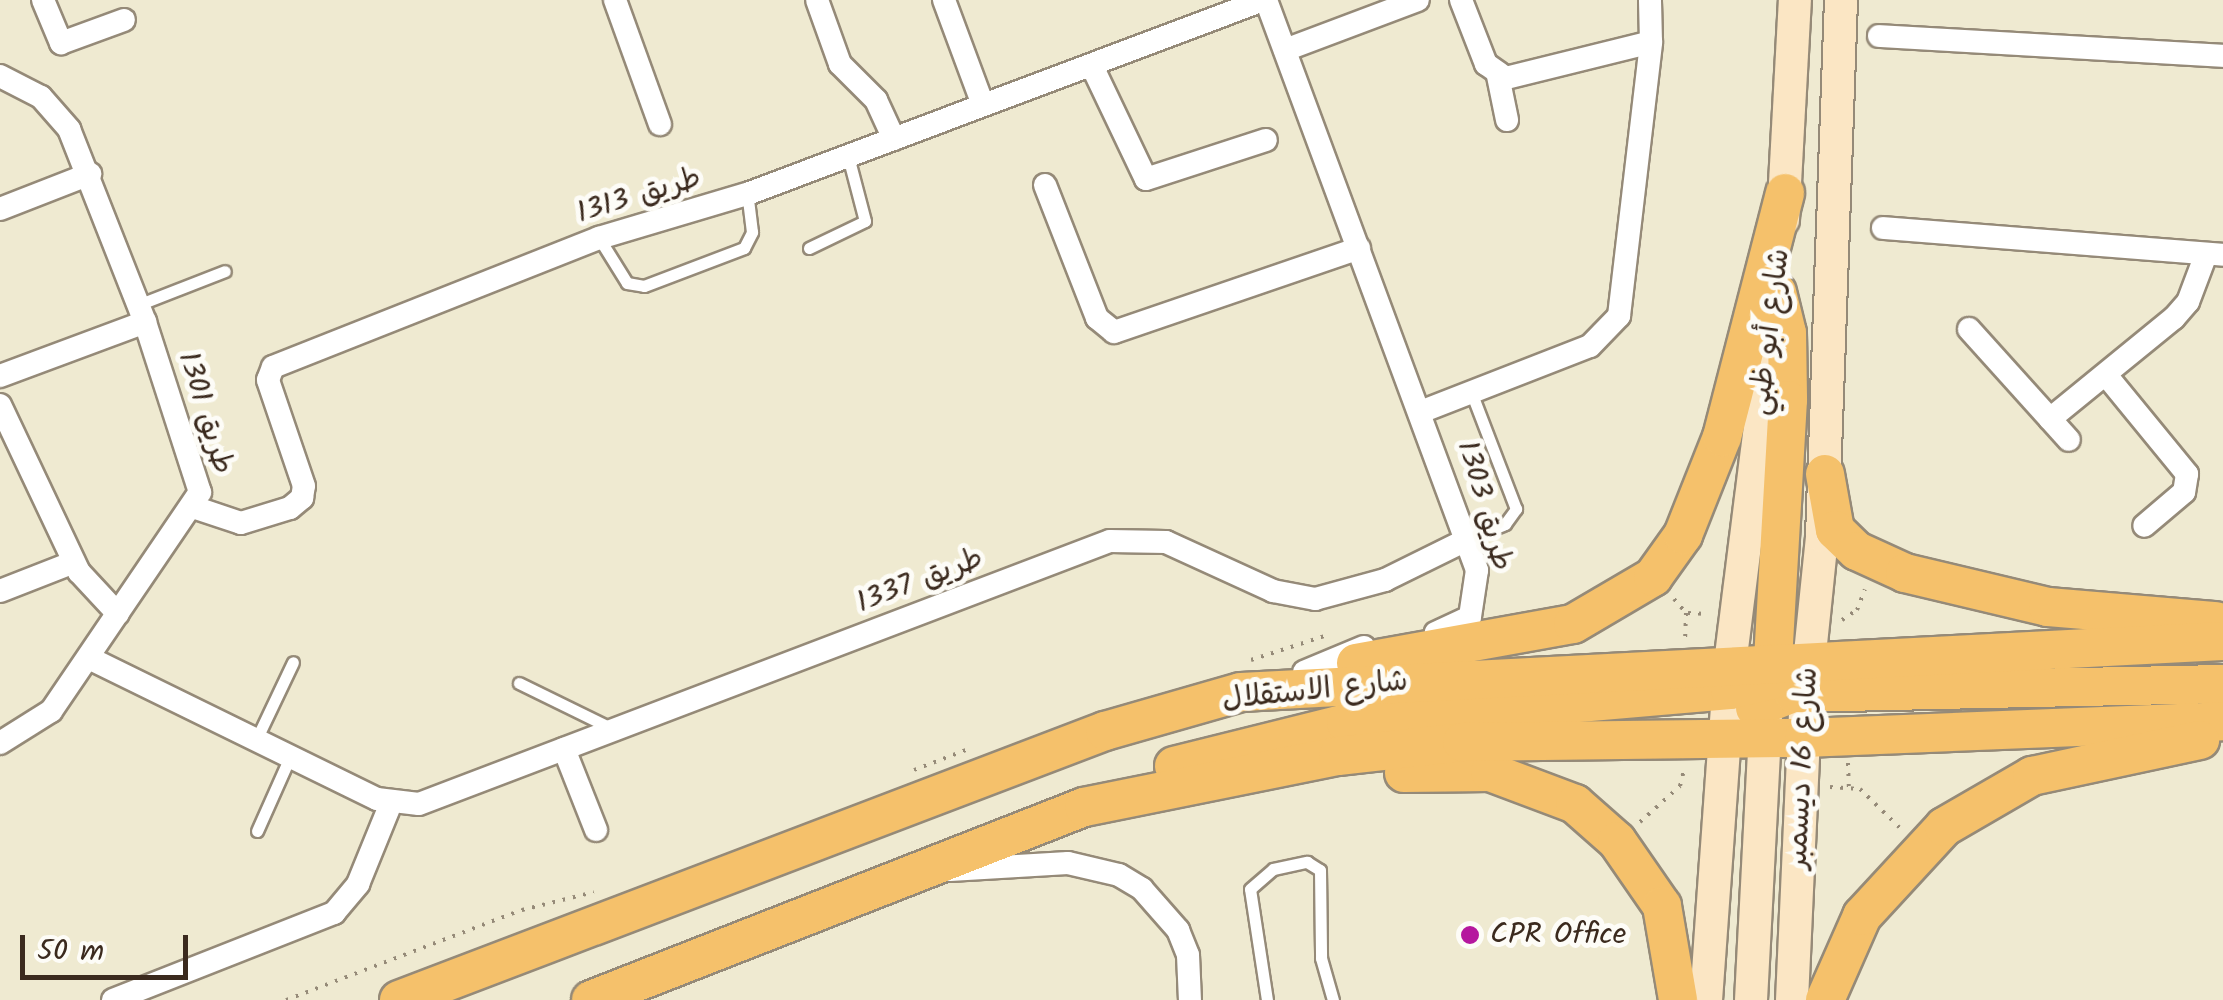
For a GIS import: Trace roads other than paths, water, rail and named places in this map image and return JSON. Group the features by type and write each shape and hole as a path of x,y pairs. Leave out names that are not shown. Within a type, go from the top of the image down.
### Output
{"main road":[{"name":"شارع أبو ظبي","path":"1777,292 1795,0"},
{"name":"شارع أبو ظبي","path":"1822,536 1841,0"},
{"path":"1241,692 1304,672 1574,624 1652,576 1682,535 1722,437 1785,193"},
{"path":"1706,1000 1746,739 1770,681 1788,400 1787,332 1777,292"},
{"path":"1825,474 1836,530 1857,551 1904,573 2048,607 2223,622"},
{"name":"شارع 16 ديسمبر","path":"1770,681 1822,536"},
{"name":"شارع الاستقلال","path":"399,1000 1106,731 1241,692 1770,681 2223,641"},
{"path":"1770,681 1804,738"},
{"path":"1084,807 1134,778 1346,723 1770,681 2223,684"},
{"path":"591,1000 1084,807 1338,756 1462,742 1804,738 2223,722"},
{"path":"1826,1000 1862,916 1899,870 1995,792 2067,766 2223,736"},
{"name":"شارع 16 ديسمبر","path":"1792,1000 1804,738"},
{"path":"1746,739 1751,1000"},
{"path":"1182,787 1460,769 1540,788 1575,804 1642,871 1662,906 1678,1000"}],"street":[{"path":"43,0 61,43 124,20"},
{"path":"615,0 660,124"},
{"path":"816,0 842,69 876,100 894,139"},
{"path":"944,0 984,105"},
{"name":"طريق 1313","path":"196,508 241,524 290,508 302,498 304,486 268,380 273,367 599,238 747,194 1264,0"},
{"name":"طريق 1303","path":"1264,0 1423,411 1468,538 1479,584 1475,609 1464,623 1365,647 1304,672"},
{"path":"1285,50 1418,0"},
{"path":"1461,0 1486,64 1498,76 1507,120"},
{"path":"1423,411 1590,346 1619,316 1651,42 1650,0"},
{"path":"1879,36 2223,56"},
{"path":"1498,76 1514,78 1651,42"},
{"path":"1092,66 1146,179 1266,140"},
{"name":"طريق 1301","path":"0,76 41,97 69,128 142,314 200,485 196,508 52,711 0,743"},
{"path":"0,209 90,174"},
{"path":"1045,186 1098,318 1114,332 1359,248"},
{"path":"1882,228 2215,254 2188,302 2050,420"},
{"path":"0,376 142,314"},
{"path":"1969,329 2069,440"},
{"path":"2106,375 2187,474 2184,492 2144,526"},
{"path":"0,406 74,562 118,614"},
{"name":"طريق 1337","path":"391,803 432,801 1110,541 1166,542 1274,590 1315,599 1386,580 1468,538"},
{"path":"0,591 74,562"},
{"path":"90,659 391,803 358,884 334,913 113,1000"},
{"path":"564,749 596,830"},
{"path":"912,872 1068,863 1119,875 1142,889 1178,930 1188,954 1190,1000"}],"lane":[{"path":"809,248 865,222 848,156"},
{"path":"599,238 627,282 644,286 744,248 752,232 747,194"},
{"path":"142,314 225,271"},
{"path":"1468,538 1506,524 1516,509 1472,392"},
{"path":"256,740 293,662"},
{"path":"519,683 613,730"},
{"path":"257,832 290,757"},
{"path":"1267,1000 1250,889 1273,869 1306,862 1320,870 1321,958 1333,1000"}],"place":[{"name":"CPR Office","path":"1470,935"}]}
